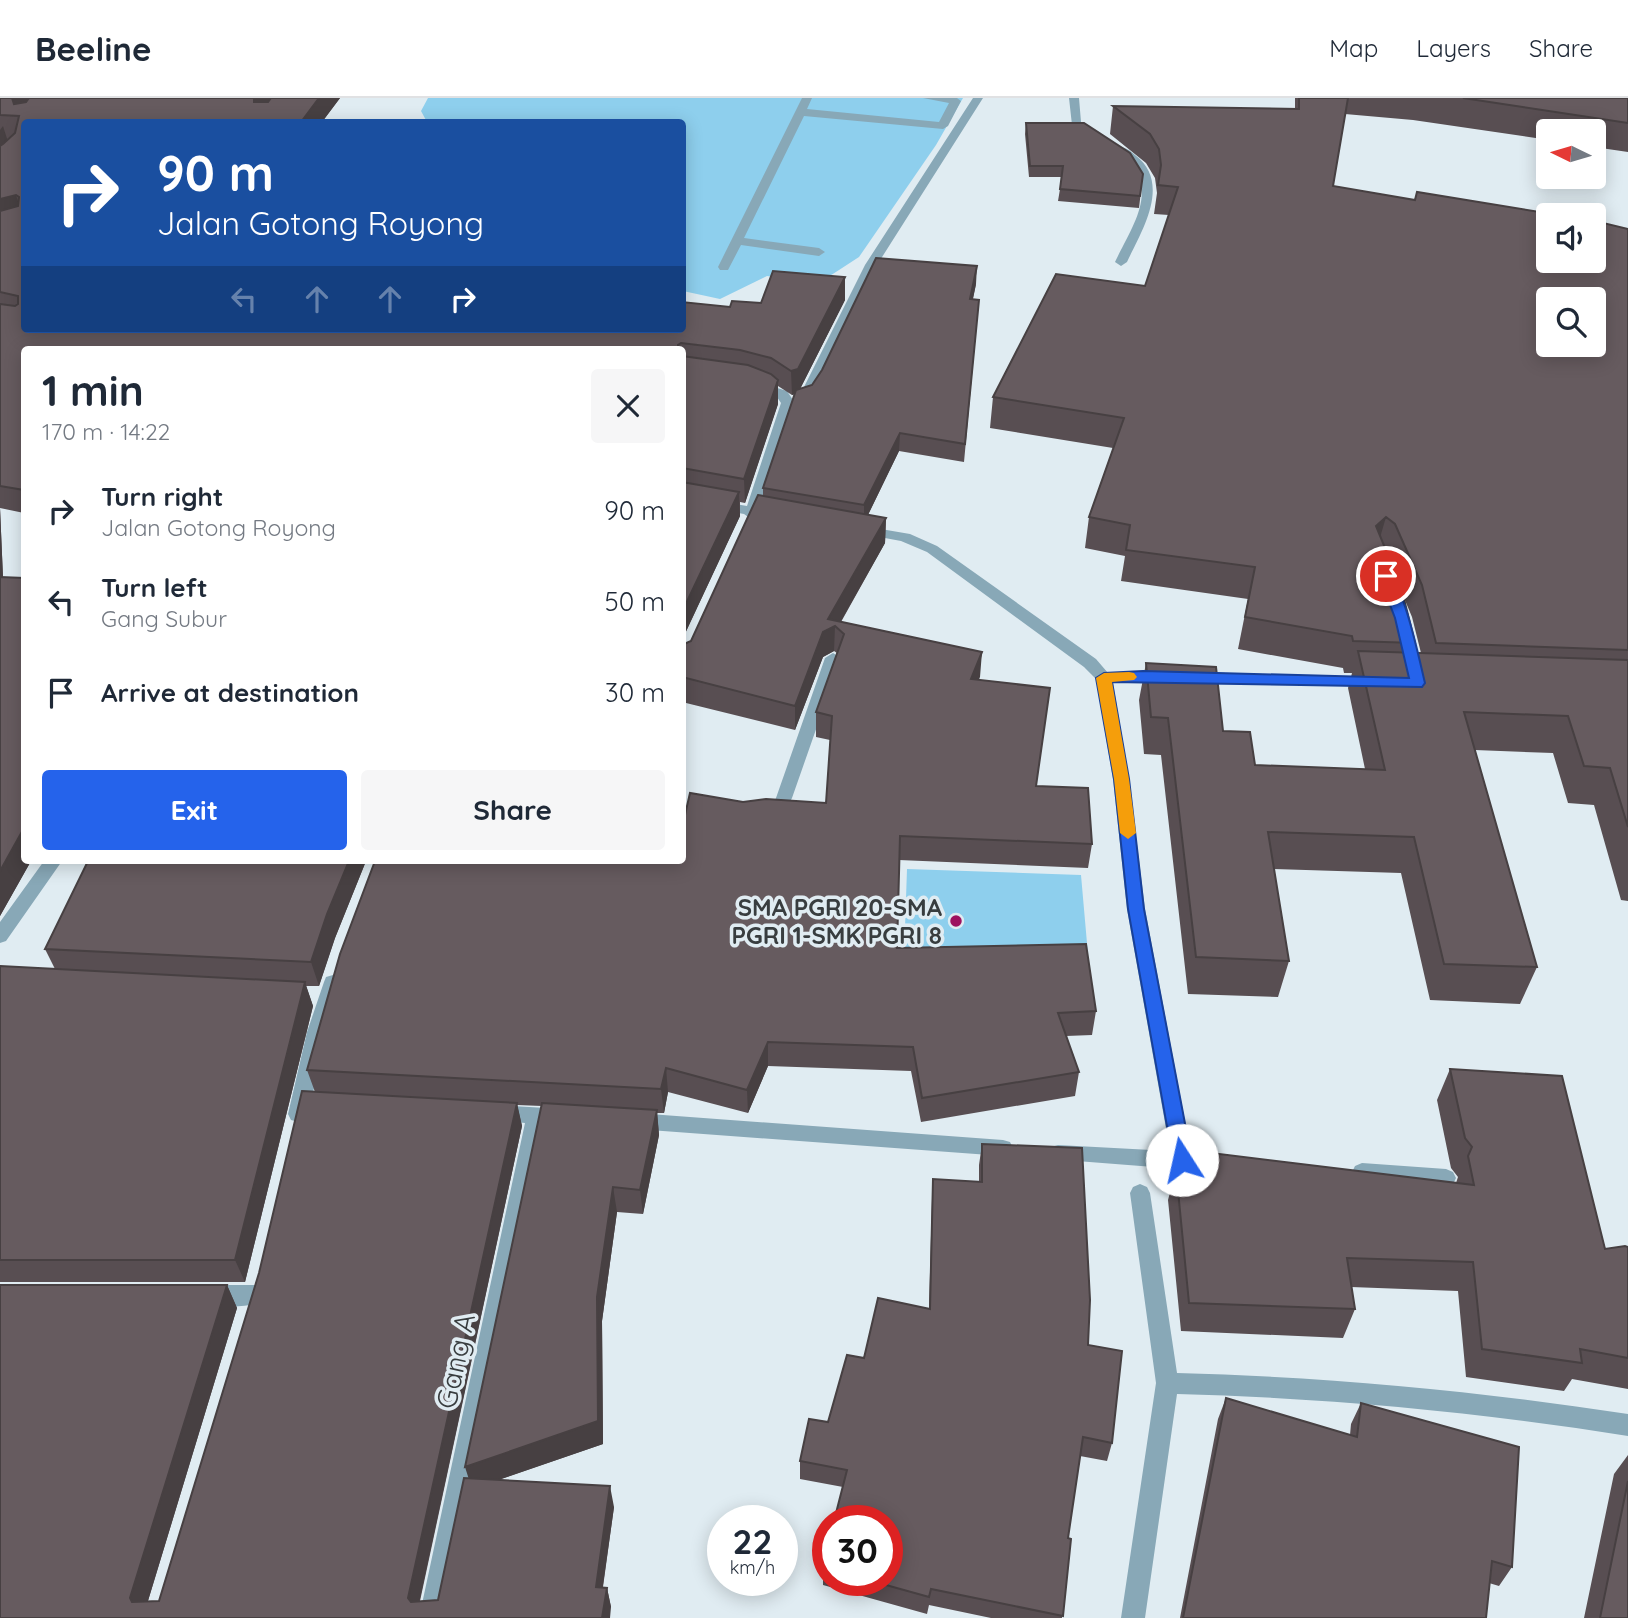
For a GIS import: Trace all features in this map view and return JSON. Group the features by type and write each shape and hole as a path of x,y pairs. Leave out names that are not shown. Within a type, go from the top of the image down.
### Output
{"street":[{"path":"724,267 807,98"},
{"path":"801,112 943,127 956,101 928,98"},
{"path":"788,403 805,398 813,387 871,265 978,98"},
{"path":"1074,98 1076,123 1128,153 1147,174 1150,195 1121,262"},
{"path":"737,241 819,252"},
{"path":"740,382 782,394 788,403"},
{"path":"742,535 788,403"},
{"path":"686,500 790,518"},
{"path":"841,526 905,537 932,549 1090,663 1104,678 1121,779 1136,909 1182,1160"},
{"path":"753,818 775,815 785,798 833,658"},
{"path":"1104,678 1143,676 1390,682"},
{"path":"0,936 51,864"},
{"path":"295,1130 307,1104 321,996 339,962"},
{"path":"481,1112 578,1118"},
{"name":"Gang A","path":"431,1618 537,1115"},
{"path":"619,1120 1017,1149"},
{"path":"1044,1151 1224,1163"},
{"path":"1349,1171 1446,1178"},
{"path":"1133,1618 1167,1383 1140,1193"},
{"path":"248,1320 261,1272"},
{"path":"188,1295 255,1295"},
{"path":"1167,1383 1269,1386 1517,1407 1628,1425"}],"shaded area":[{"path":"428,98 963,98 936,145 859,257 819,283 767,276 720,299 686,292 686,119 425,119 421,111"},
{"path":"907,869 1081,875 1089,966 952,963 903,987"}],"building":[{"path":"0,98 12,98 14,104 26,102 29,98 254,98 254,102 268,102 271,98 319,98 303,119 21,119 21,333 686,333 686,302 730,307 732,301 761,303 773,271 845,277 798,369 791,371 771,358 740,350 681,343 678,346 21,346 21,490 0,486 0,304 15,306 18,304 18,296 0,292 0,211 18,206 19,197 16,195 0,199 0,146 15,133 19,116 0,115"},
{"path":"1299,98 1348,98 1333,186 1415,200 1417,192 1536,211 1536,273 1606,273 1606,224 1628,229 1628,650 1436,643 1422,585 1395,524 1386,517 1376,526 1401,587 1415,643 1353,641 1352,636 1245,617 1255,567 1126,550 1130,525 1089,517 1124,418 993,397 1056,274 1145,286 1178,187 1158,185 1161,165 1159,149 1150,134 1113,106 1299,109"},
{"path":"1463,98 1628,98 1628,123"},
{"path":"1026,123 1084,123 1130,153 1143,174 1140,196 1060,189 1063,166 1030,166"},
{"path":"876,258 977,266 970,299 979,300 965,444 900,433 864,505 763,488 796,390 812,385 822,370"},
{"path":"686,357 748,365 771,374 778,380 744,479 686,469"},
{"path":"686,483 739,492 686,604"},
{"path":"758,495 886,518 828,619 982,652 971,679 1050,688 1036,786 1088,788 1092,844 900,836 897,948 1086,944 1096,1011 1058,1013 1079,1072 922,1098 913,1047 768,1042 747,1090 666,1068 661,1089 307,1070 340,954 374,864 686,864 686,810 690,793 743,802 766,799 826,803 832,716 816,712 844,634 835,626 823,632 795,706 686,678 686,643 691,641"},
{"path":"0,577 21,578 21,833 0,871"},
{"path":"1358,651 1628,660 1628,827 1610,768 1584,766 1568,716 1464,712 1537,967 1444,964 1414,837 1268,832 1289,961 1196,957 1168,718 1151,717 1146,663 1216,667 1223,731 1250,732 1255,765 1385,770"},
{"path":"87,864 348,864 311,962 45,949"},
{"path":"0,966 305,982 235,1260 0,1260"},
{"path":"1450,1069 1562,1076 1605,1249 1628,1247 1628,1358 1580,1349 1582,1363 1482,1349 1473,1262 1347,1258 1355,1309 1189,1303 1176,1170 1187,1154 1211,1153 1474,1185 1468,1156 1472,1147 1465,1138"},
{"path":"302,1091 517,1103 408,1598 411,1602 438,1600 464,1478 610,1486 596,1587 607,1588 602,1618 0,1618 0,1285 227,1285 130,1598 132,1602 159,1601 259,1273"},
{"path":"542,1103 657,1110 640,1190 613,1187 597,1297 598,1421 465,1467"},
{"path":"982,1144 1082,1148 1090,1300 1088,1345 1122,1351 1112,1443 1083,1437 1068,1538 1071,1539 1063,1616 931,1589 929,1597 903,1590 903,1505 838,1505 847,1470 800,1461 809,1419 828,1422 847,1355 864,1358 878,1298 930,1309 933,1179 982,1182"},
{"path":"1226,1398 1357,1437 1361,1403 1519,1447 1512,1567 1492,1561 1486,1618 1183,1618"},
{"path":"1628,1481 1628,1618 1600,1618"}],"slow traffic":[{"path":"1128,833 1104,678 1129,677"}],"place":[{"name":"SMA PGRI 20-SMA PGRI 1-SMK PGRI 8","path":"956,921"}],"route":[{"path":"1182,1160 1136,909 1121,779 1104,678 1143,676 1417,683 1402,618 1386,576"}]}
